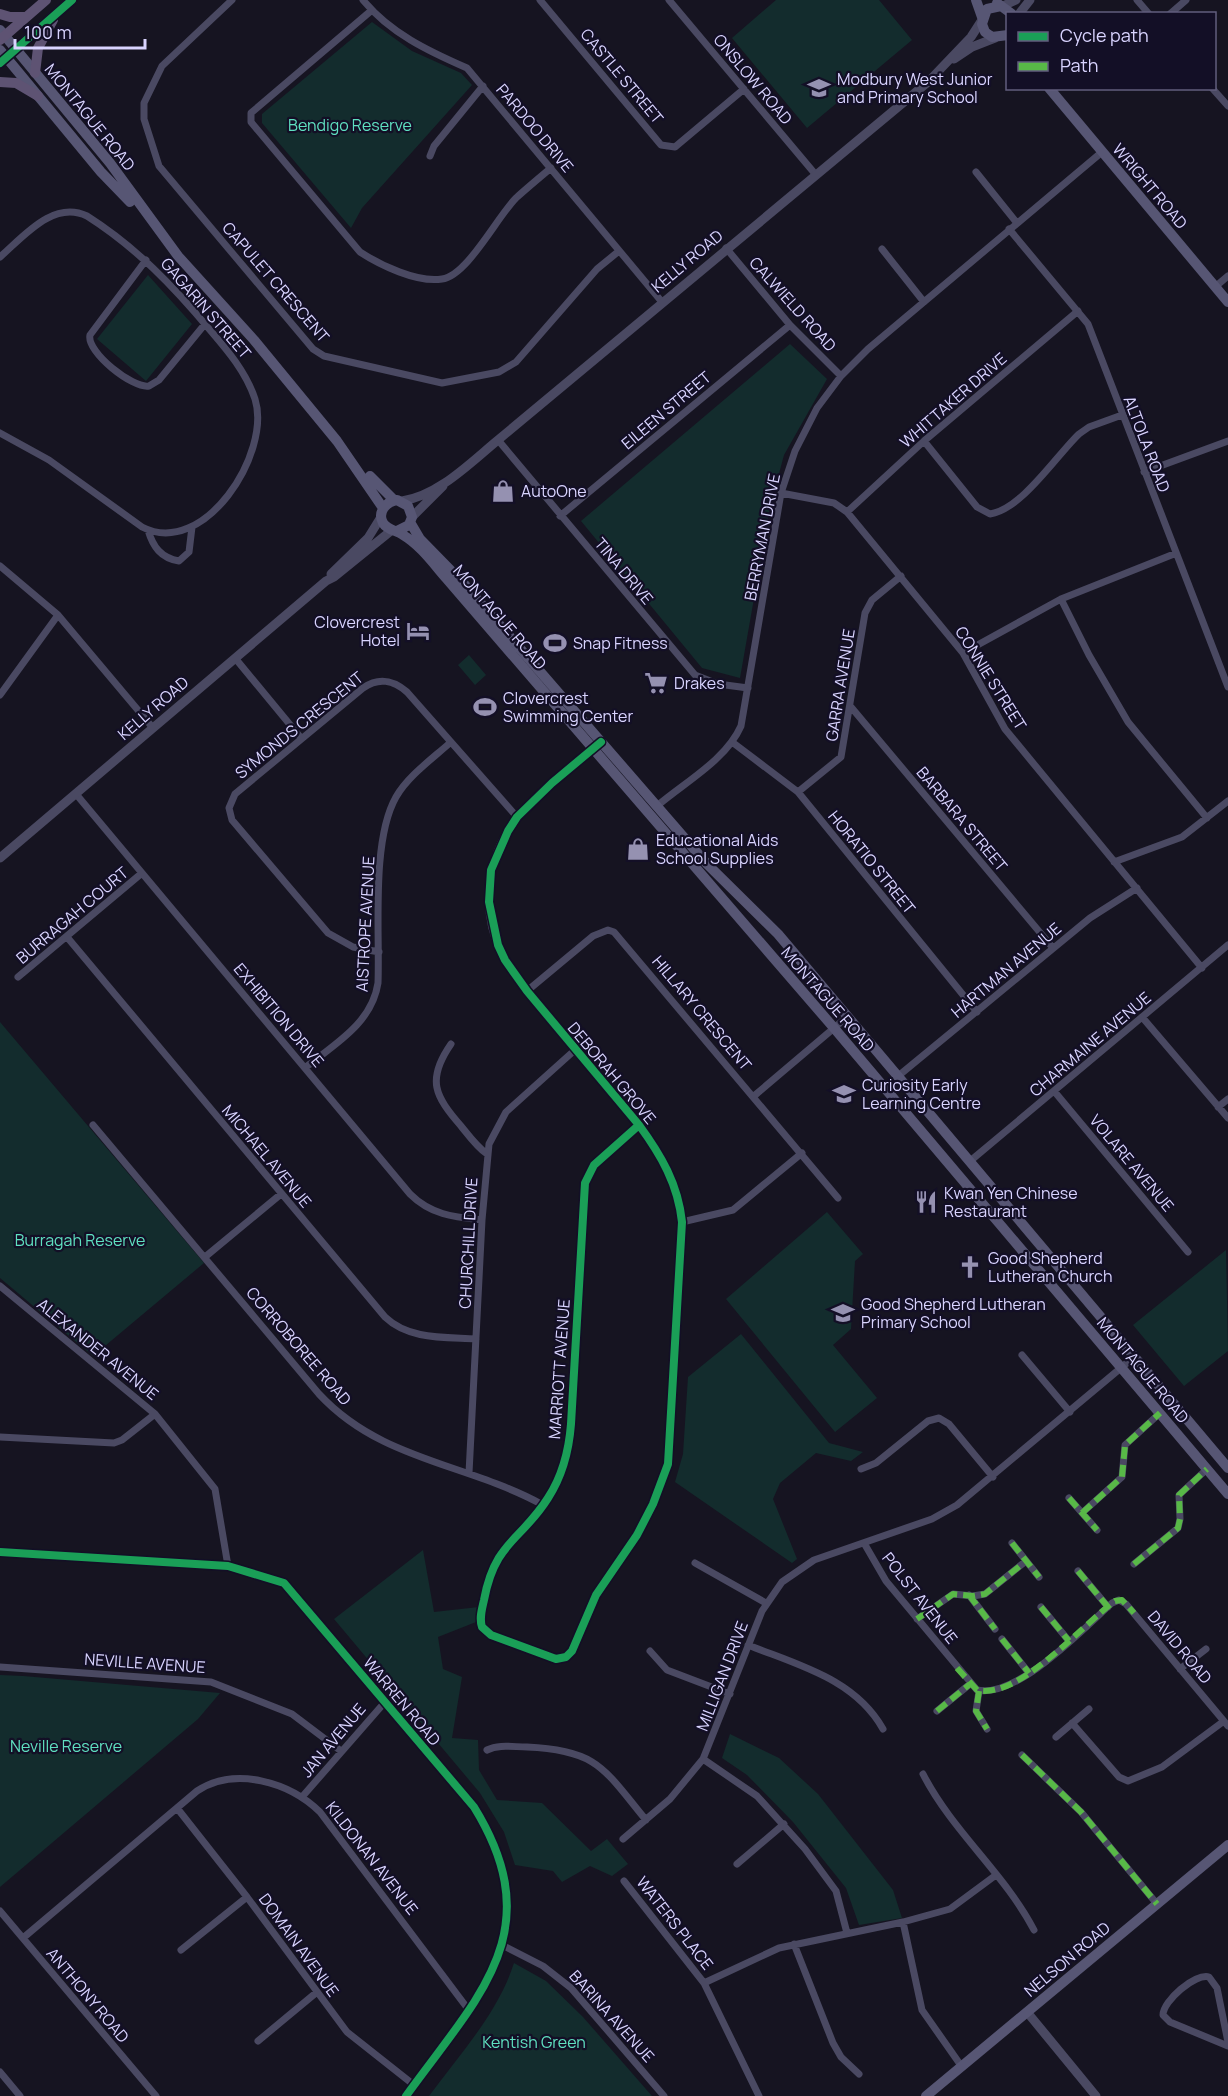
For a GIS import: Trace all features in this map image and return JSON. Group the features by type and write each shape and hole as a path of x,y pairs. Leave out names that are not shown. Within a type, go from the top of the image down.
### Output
{"main road":[{"path":"2,35 46,0"},
{"path":"2,57 16,49 72,0"},
{"path":"976,0 985,32 1000,37"},
{"path":"982,19 989,8 1002,6"},
{"path":"36,73 38,48 58,12"},
{"path":"0,14 10,17 26,17"},
{"name":"MONTAGUE ROAD","path":"2,35 110,163 153,226"},
{"name":"MONTAGUE ROAD","path":"2,57 38,96 101,172 153,226 254,340 337,441 398,501"},
{"path":"0,82 16,83 38,96"},
{"name":"WRIGHT ROAD","path":"1051,90 1228,302"},
{"name":"MONTAGUE ROAD","path":"337,441 382,512"},
{"path":"398,501 411,509 411,520 406,528 394,531 386,526 382,512 398,501"},
{"name":"MONTAGUE ROAD","path":"411,520 420,539 465,585 597,745"},
{"name":"MONTAGUE ROAD","path":"394,531 410,540 428,558 653,809 834,1028 1228,1494"},
{"name":"MONTAGUE ROAD","path":"653,809 778,934 1228,1468"},
{"path":"957,1173 969,1162"},
{"name":"NELSON ROAD","path":"926,2096 1228,1845"}],"street":[{"name":"CAPULET CRESCENT","path":"232,0 162,66 144,103 144,118 159,166 313,349 324,356 442,383 499,372 516,362 597,269 619,251"},
{"name":"PARDOO DRIVE","path":"363,0 372,10 422,49 467,68 662,302"},
{"name":"CASTLE STREET","path":"540,0 661,145 675,147 744,89"},
{"name":"ONSLOW ROAD","path":"669,0 816,175"},
{"path":"1002,6 1016,0"},
{"path":"1021,12 1030,0"},
{"path":"1137,0 1147,12"},
{"path":"1172,12 1186,0"},
{"path":"372,10 251,113 251,122 360,252 382,266 429,279 444,279 459,271 515,199 551,168"},
{"name":"KELLY ROAD","path":"411,520 446,482 928,81 971,38 982,19"},
{"name":"KELLY ROAD","path":"946,63 972,47 1000,37"},
{"path":"430,156 434,146 483,86"},
{"path":"1214,90 1228,106"},
{"name":"BERRYMAN DRIVE","path":"653,809 721,755 732,742 743,720 782,493 795,451 809,422 842,376 868,349 1102,152"},
{"path":"976,172 1017,223"},
{"name":"GAGARIN STREET","path":"0,257 42,221 55,214 74,212 92,219 146,260 169,282 243,373 255,400 258,415 255,444 241,474 213,512 192,527"},
{"name":"ALTOLA ROAD","path":"1009,229 1078,311 1091,333 1174,554 1228,687"},
{"name":"CALWIELD ROAD","path":"726,248 790,325 842,376"},
{"path":"882,249 924,302"},
{"path":"146,260 90,335 89,343 95,353 133,383 149,386 159,380 205,324"},
{"path":"1215,287 1228,276"},
{"name":"WHITTAKER DRIVE","path":"847,512 924,441 1078,311"},
{"name":"EILEEN STREET","path":"560,516 790,325"},
{"path":"924,441 977,507 990,514 1001,511 1018,498 1084,430 1122,415"},
{"path":"0,433 49,460 148,530 169,533 192,527 189,552 179,561 167,558 155,546 148,530"},
{"name":"TINA DRIVE","path":"498,440 695,675 718,684 748,688"},
{"path":"1144,472 1228,441"},
{"name":"KELLY ROAD","path":"398,501 419,497 446,482"},
{"name":"CONNIE STREET","path":"782,493 834,503 847,512 963,653 1001,724 1202,968"},
{"name":"KELLY ROAD","path":"326,581 332,572 371,534 382,512"},
{"name":"KELLY ROAD","path":"0,858 326,581 394,531"},
{"path":"963,653 1061,599 1174,554"},
{"path":"0,566 58,615 153,728"},
{"name":"GARRA AVENUE","path":"798,792 841,757 867,608 872,600 901,576"},
{"path":"1061,599 1123,714 1207,818"},
{"path":"0,695 58,615"},
{"path":"235,658 302,738"},
{"name":"SYMONDS CRESCENT","path":"379,952 353,947 328,933 230,814 230,803 235,794 371,683 382,681 400,687 518,817"},
{"name":"BARBARA STREET","path":"851,707 1053,948"},
{"name":"AISTROPE AVENUE","path":"306,1067 367,1015 377,992 380,867 392,805 407,783 451,742"},
{"name":"HORATIO STREET","path":"732,742 798,792 977,1012"},
{"name":"DEBORAH GROVE","path":"566,1657 572,1651 596,1595 642,1525 668,1464 682,1222 678,1198 670,1175 639,1125 526,992 501,952 488,892 496,855 518,817 597,745"},
{"name":"EXHIBITION DRIVE","path":"76,794 416,1200 439,1214 482,1220"},
{"path":"1114,862 1173,841 1228,801"},
{"name":"BURRAGAH COURT","path":"18,977 142,873"},
{"name":"HARTMAN AVENUE","path":"897,1077 1098,911 1137,888"},
{"name":"HILLARY CRESCENT","path":"526,992 593,936 611,930 626,943 838,1198"},
{"name":"MICHAEL AVENUE","path":"67,937 391,1323 421,1335 476,1339"},
{"name":"CHARMAINE AVENUE","path":"969,1162 1228,945"},
{"path":"754,1096 847,1017"},
{"path":"1142,1017 1228,1118"},
{"path":"451,1044 439,1065 436,1091 442,1103 487,1154"},
{"name":"CHURCHILL DRIVE","path":"469,1473 487,1154 498,1124 506,1112 576,1049"},
{"name":"VOLARE AVENUE","path":"1054,1091 1188,1252"},
{"path":"1218,1107 1228,1099"},
{"name":"CORROBOREE ROAD","path":"93,1125 319,1394 348,1421 382,1442 504,1485 543,1505"},
{"name":"MARRIOTT AVENUE","path":"566,1657 549,1657 491,1635 480,1624 493,1564 505,1547 543,1505 562,1470 570,1435 585,1183 594,1165 639,1125"},
{"path":"682,1222 734,1210 802,1154"},
{"path":"206,1257 281,1194"},
{"name":"ALEXANDER AVENUE","path":"0,1286 155,1414 215,1489 228,1566"},
{"path":"1022,1355 1070,1412"},
{"name":"MILLIGAN DRIVE","path":"623,1839 676,1793 703,1759 748,1645 766,1604 778,1586 801,1567 940,1515 963,1501 1134,1357"},
{"path":"1082,1513 1122,1477 1125,1445 1160,1413"},
{"path":"0,1437 114,1443 155,1414"},
{"path":"861,1469 876,1463 928,1421 939,1418 946,1421 993,1477"},
{"path":"1134,1564 1178,1528 1180,1493 1207,1469"},
{"path":"1069,1498 1097,1530"},
{"path":"1012,1543 1039,1577"},
{"name":"POLST AVENUE","path":"864,1544 882,1576 970,1684 979,1691"},
{"name":"WARREN ROAD","path":"0,1552 228,1566 287,1585 474,1807 496,1848 505,1873 508,1902 502,1946 491,1977 406,2096"},
{"path":"916,1619 950,1594 988,1593 1026,1561"},
{"path":"695,1563 766,1604"},
{"path":"987,1729 976,1711 979,1691 1002,1687 1029,1673 1108,1607 1078,1571"},
{"path":"969,1595 995,1629"},
{"name":"DAVID ROAD","path":"1108,1607 1117,1600 1122,1600 1226,1724"},
{"path":"1041,1606 1068,1641"},
{"path":"1002,1640 1029,1673"},
{"path":"748,1645 816,1672 842,1686 867,1707 883,1729"},
{"path":"1180,1669 1206,1649"},
{"path":"650,1651 668,1670 729,1694"},
{"name":"NEVILLE AVENUE","path":"0,1667 211,1682 242,1692 292,1714 341,1751"},
{"path":"937,1711 970,1684"},
{"name":"JAN AVENUE","path":"302,1797 385,1702"},
{"path":"1056,1737 1089,1708"},
{"path":"1072,1723 1119,1777 1132,1781 1162,1767 1226,1724"},
{"path":"487,1750 498,1746 550,1748 581,1755 602,1769 646,1820"},
{"path":"1022,1755 1081,1812 1157,1904"},
{"path":"703,1759 749,1789 784,1824 830,1881 841,1905 848,1933 903,1922 950,1909 996,1875"},
{"path":"923,1774 942,1804 1019,1904 1034,1930"},
{"name":"KILDONAN AVENUE","path":"23,1938 207,1785 234,1779 270,1783 302,1797 325,1817 468,2009"},
{"name":"DOMAIN AVENUE","path":"177,1808 247,1897 351,2037 414,2085"},
{"path":"736,1864 784,1824"},
{"name":"WATERS PLACE","path":"624,1881 704,1983 759,2096"},
{"path":"181,1950 247,1897"},
{"name":"ANTHONY ROAD","path":"0,1911 156,2096"},
{"path":"903,1922 922,2010 962,2067"},
{"name":"WATERS PLACE","path":"704,1983 756,1957 794,1944 848,1933"},
{"path":"794,1944 833,2043 841,2057 859,2074"},
{"name":"BARINA AVENUE","path":"502,1946 543,1966 571,1988 664,2096"},
{"path":"1228,2042 1217,1988 1209,1977 1205,1975 1196,1979 1164,2007 1163,2015 1170,2022 1228,2046"},
{"path":"258,2041 317,1992"},
{"path":"1027,2012 1096,2096"},
{"path":"0,2072 20,2096"}],"green space":[{"name":"Modbury West Junior and Primary School","path":"776,0 879,0 912,40 807,128 732,38"},
{"name":"Bendigo Reserve","path":"372,22 412,51 461,73 472,85 362,208 351,228 262,123 262,114"},
{"path":"148,275 192,324 146,381 97,339"},
{"path":"790,344 827,379 784,455 770,507 740,678 702,668 581,521"},
{"path":"469,655 486,675 475,685 458,665"},
{"name":"Burragah Reserve","path":"0,1022 204,1263 93,1356 0,1278"},
{"path":"827,1212 863,1254 855,1261 851,1329 833,1345 877,1398 835,1432 726,1299"},
{"path":"1226,1250 1228,1351 1184,1386 1133,1325"},
{"path":"741,1334 829,1443 863,1452 851,1461 816,1453 780,1483 773,1499 797,1559 792,1563 675,1482 683,1454 688,1377"},
{"path":"423,1550 434,1612 479,1607 476,1622 438,1637 443,1669 462,1677 452,1738 478,1740 479,1770 497,1800 542,1803 591,1851 607,1839 628,1864 612,1876 590,1866 562,1882 553,1871 515,1865 504,1832 480,1793 334,1619"},
{"name":"Neville Reserve","path":"0,1675 220,1693 198,1719 0,1887"},
{"path":"730,1734 779,1758 818,1794 893,1890 902,1918 859,1925 846,1888 793,1822 747,1775 722,1758"},
{"name":"Kentish Green","path":"514,1963 546,1981 583,2017 652,2096 429,2096 488,2016"}],"marked path":[{"path":"1082,1513 1122,1477 1125,1445 1160,1413"},
{"path":"1134,1564 1178,1528 1179,1495 1207,1469"},
{"path":"1069,1498 1097,1530"},
{"path":"1012,1543 1039,1577"},
{"path":"917,1619 953,1594 973,1596 985,1594 1026,1561"},
{"path":"1078,1571 1108,1607"},
{"path":"969,1595 995,1629"},
{"path":"957,1668 977,1690 994,1690 1012,1684 1031,1672 1115,1601 1122,1600 1134,1613"},
{"path":"1041,1607 1069,1641"},
{"path":"1002,1639 1029,1673"},
{"path":"937,1711 970,1684"},
{"path":"979,1691 976,1711 987,1729"},
{"path":"1022,1755 1081,1812 1157,1904"}],"cycle path":[{"path":"0,63 72,0"},
{"path":"601,742 552,783 517,817 508,831 491,870 489,902 498,945 505,960 527,991 639,1125 647,1136 667,1170 677,1195 682,1222 668,1464 653,1504 637,1535 596,1595 572,1651 566,1657 556,1659 491,1635 482,1627 481,1614 495,1565 502,1553 548,1498 558,1480 567,1453 571,1424 585,1183 594,1165 639,1125"},
{"path":"0,1552 228,1566 284,1583 474,1807 496,1851 506,1891 505,1927 496,1961 479,1994 406,2096"}],"place":[{"name":"Modbury West Junior and Primary School","path":"819,88"},
{"name":"AutoOne","path":"503,491"},
{"name":"Clovercrest Hotel","path":"418,631"},
{"name":"Snap Fitness","path":"555,643"},
{"name":"Drakes","path":"656,683"},
{"name":"Clovercrest Swimming Center","path":"485,707"},
{"name":"Educational Aids School Supplies","path":"638,849"},
{"name":"Curiosity Early Learning Centre","path":"844,1094"},
{"name":"Kwan Yen Chinese Restaurant","path":"926,1202"},
{"name":"Good Shepherd Lutheran Church","path":"970,1267"},
{"name":"Good Shepherd Lutheran Primary School","path":"843,1313"}]}
